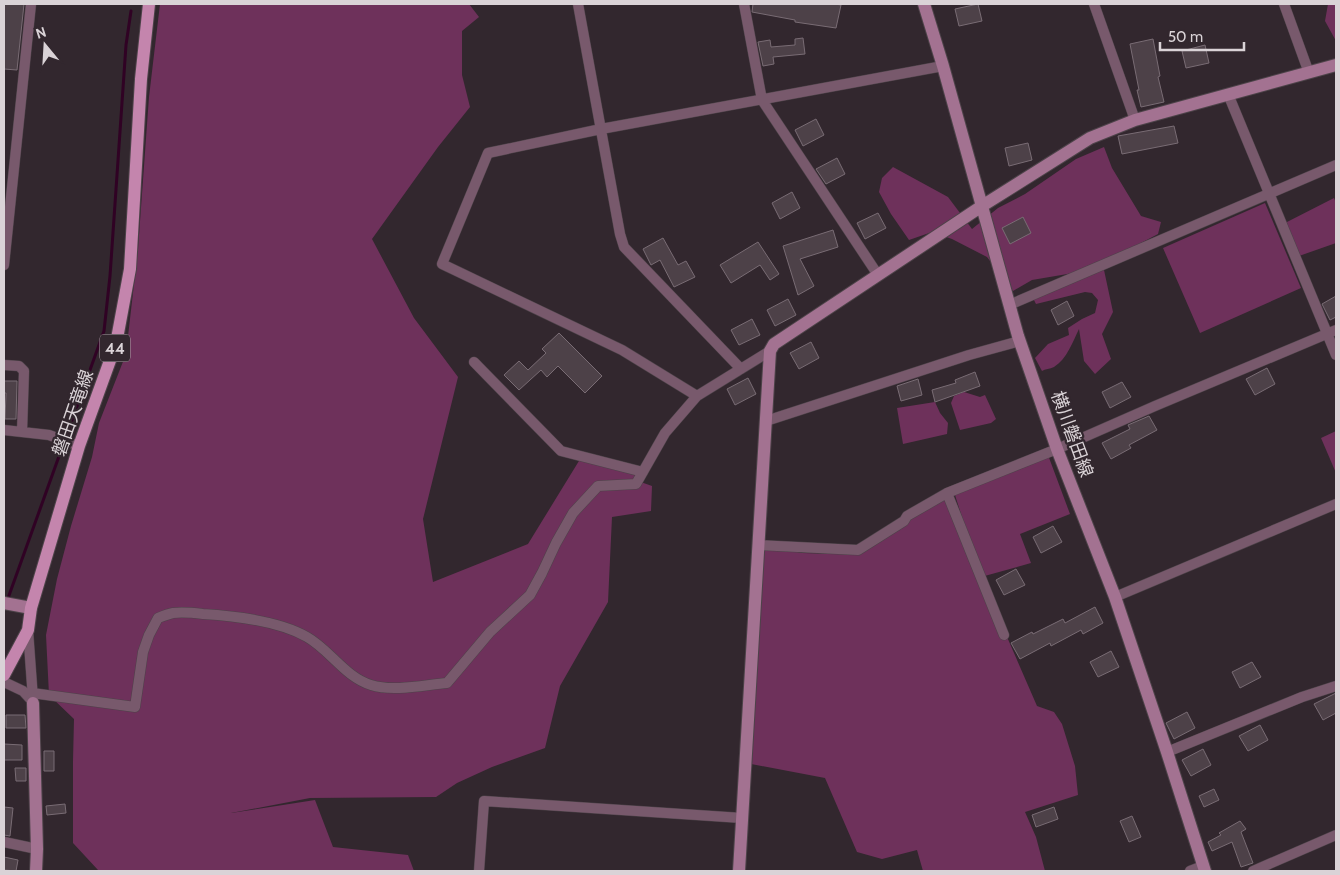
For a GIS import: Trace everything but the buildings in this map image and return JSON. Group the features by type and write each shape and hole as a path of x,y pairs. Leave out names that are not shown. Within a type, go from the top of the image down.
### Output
{"main road":[{"name":"磐田天竜線","path":"4,675 28,630 31,608 79,446 116,344 130,269 141,79 149,4"}],"street":[{"path":"4,265 9,165 32,4"},
{"path":"578,4 620,234 624,247 741,369"},
{"path":"744,4 762,100 878,275"},
{"name":"横川磐田線","path":"924,4 1020,341 1057,450 1115,597 1204,869"},
{"path":"1094,4 1134,120"},
{"path":"1284,4 1309,73"},
{"path":"739,871 770,351 774,344 982,206 1090,138 1134,120 1336,65"},
{"path":"697,396 622,350 442,264 488,152 601,129 942,66"},
{"path":"1228,94 1270,194 1332,332 1336,354"},
{"path":"1009,305 1336,165"},
{"path":"758,545 858,550 904,521 907,516 947,493 1057,450 1155,406 1332,332"},
{"path":"766,421 968,355 1020,341"},
{"path":"4,682 33,698 135,707 143,652 149,635 158,618 172,613 225,615 275,624 307,637 348,671 363,682 373,686 389,688 447,683 490,632 530,595 573,513 598,486 636,484 664,432 697,396 770,351"},
{"path":"474,362 561,451 643,472"},
{"path":"4,365 19,366 24,371 22,432"},
{"path":"4,430 50,436 79,446"},
{"path":"947,493 1004,635"},
{"path":"1115,597 1336,504"},
{"path":"4,603 31,608"},
{"path":"28,630 33,698 36,871"},
{"path":"1167,752 1302,697 1336,686"},
{"path":"479,871 484,801 742,818"},
{"path":"1253,871 1336,835"},
{"path":"4,842 37,849"},
{"path":"1190,871 1204,869"}],"shaded area":[{"path":"160,4 469,4 479,17 462,31 462,75 470,107 438,147 372,239 414,318 458,377 423,519 433,582 528,544 582,456 643,472 638,481 652,486 651,511 612,517 608,602 560,686 545,748 492,767 457,783 436,797 310,798 231,813 315,800 333,847 408,855 414,871 97,871 73,843 74,719 49,695 46,635 57,579 92,457 99,423 126,354 138,249 149,97"},
{"path":"1328,4 1336,4 1336,41 1325,21"},
{"path":"1104,147 1112,168 1141,216 1161,222 1158,234 1094,268 1104,270 1113,312 1102,334 1111,359 1095,374 1084,361 1079,329 1069,350 1059,364 1042,371 1035,358 1048,344 1069,335 1068,328 1095,313 1098,300 1092,293 1085,292 1036,304 1033,298 1085,271 1032,280 1013,291 987,257 952,239 932,232 909,240 879,192 882,178 893,167 948,197 972,229 998,208 1025,194 1076,159"},
{"path":"1334,198 1336,203 1336,243 1299,256 1285,223"},
{"path":"1265,203 1301,288 1200,333 1163,248"},
{"path":"964,392 980,397 985,395 996,419 991,423 960,430 951,403 954,396"},
{"path":"935,402 940,413 948,423 947,434 903,444 897,408"},
{"path":"1336,431 1336,473 1321,438"},
{"path":"1048,455 1070,514 1020,534 1031,563 981,577 1037,706 1054,712 1062,724 1075,766 1078,795 1025,812 1036,837 1045,871 923,871 917,850 882,859 857,852 825,778 746,763 764,545 802,553 839,554 861,551 947,493 977,565 955,495"}],"waterway":[{"path":"7,601 104,331 110,276 126,45 131,11"}]}
